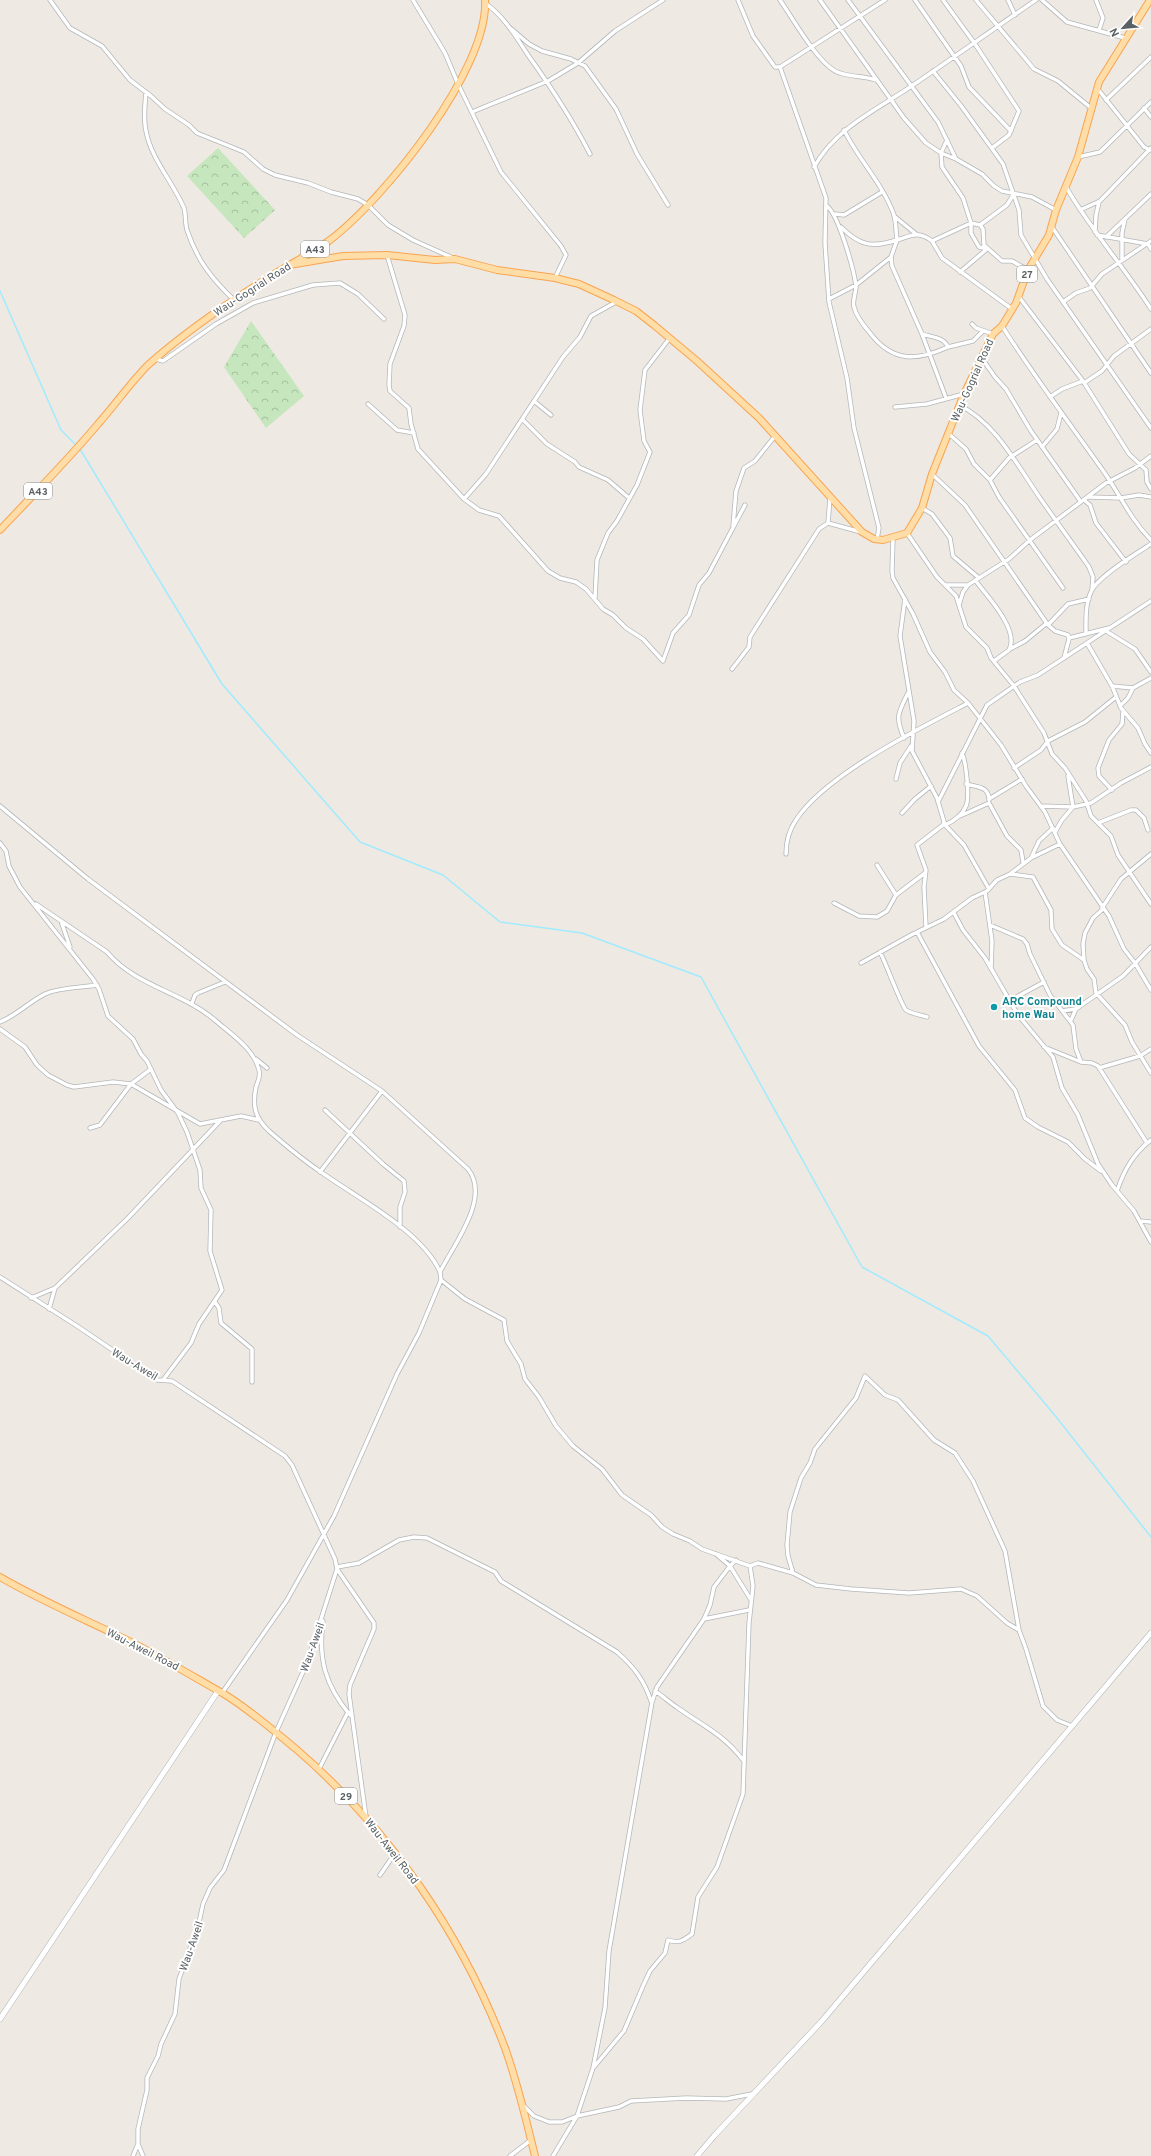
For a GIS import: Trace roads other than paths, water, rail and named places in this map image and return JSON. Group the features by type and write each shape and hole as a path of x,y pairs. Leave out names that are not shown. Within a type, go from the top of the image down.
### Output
{"main road":[{"name":"Wau-Gogrial Road","path":"0,530 77,449 138,377 156,359 189,332 234,300 330,240 368,205 441,115 470,62 482,32 484,1"},
{"name":"Wau-Gogrial Road","path":"907,533 922,508 932,474 949,434 959,405 981,358 993,334 1002,326 1013,309 1019,297 1028,270 1052,227 1056,210 1078,157 1097,87 1106,69 1150,1"},
{"path":"289,265 343,256 387,255 435,260 456,259 498,270 555,278 580,284 636,311 697,361 759,418 862,532 877,539 893,539 907,533"},
{"name":"Wau-Aweil Road","path":"0,1577 148,1651 220,1692 276,1732 319,1769 366,1816 435,1908 477,1984 505,2049 524,2106 535,2156"}],"street":[{"path":"50,0 70,28 102,46 128,78 165,110 189,125 197,133 244,152 269,173 308,183 331,192 358,199 368,205 388,225 413,240 456,259"},
{"path":"413,0 445,53 458,84 501,172 562,246 566,255 555,278"},
{"path":"472,112 548,81 578,63 615,31 663,0"},
{"path":"738,0 753,36 775,67 780,67 840,30 882,1"},
{"path":"780,0 812,47 828,67 839,73 863,76 876,80"},
{"path":"820,0 890,99 926,142 941,153 956,159 982,174 994,186 1013,195 1032,197 1056,210"},
{"path":"848,0 913,85 938,122 956,159"},
{"path":"915,0 961,66 969,87 1011,131"},
{"path":"943,0 975,44 1019,111 1011,131 992,148"},
{"path":"976,0 1034,69 1058,81 1091,108"},
{"path":"1008,0 1015,15"},
{"path":"814,167 824,150 844,130 975,44 1036,0"},
{"path":"1042,0 1067,22 1126,38"},
{"path":"1096,0 1104,18 1098,30"},
{"path":"484,1 509,27 530,44 542,51 585,66 616,109 638,154 668,205"},
{"path":"509,27 565,107 590,154"},
{"path":"1106,100 1151,57"},
{"path":"780,67 814,167 821,182 827,206 825,243 829,298 847,378 854,428 880,528 877,539"},
{"path":"933,72 962,107 1006,169 1019,210 1021,235 1063,302 1151,428"},
{"path":"1080,210 1100,202 1150,149 1144,147 1097,87"},
{"path":"146,92 144,120 146,133 151,148 184,209 186,228 197,257 211,276 234,300"},
{"path":"1078,157 1097,153 1151,102"},
{"path":"1144,108 1151,116"},
{"path":"844,130 856,154 882,192 894,216 897,240 891,257 892,266 922,334 946,398"},
{"path":"947,140 941,153 942,167 963,198 971,223 971,233 974,239 979,247 987,249"},
{"path":"1066,187 1096,234 1120,261 1151,308"},
{"path":"835,214 844,215 882,192"},
{"path":"1106,237 1151,194"},
{"path":"980,225 1007,205 1013,195"},
{"path":"1096,234 1095,220 1100,202"},
{"path":"827,206 835,214 840,226 856,285 853,306 859,318 878,344 893,353 909,358 929,356 948,346 973,341 983,331"},
{"path":"894,216 916,234"},
{"path":"1120,261 1121,240 1126,218"},
{"path":"932,240 971,223 980,225 983,229 984,246 987,249 1002,261 1012,261 1028,270"},
{"path":"840,226 850,236 864,244 882,245 916,234 924,235 932,240 942,258 1013,309"},
{"path":"1052,227 1151,373"},
{"path":"1096,234 1121,240 1149,243"},
{"path":"1063,302 1076,293 1085,291 1092,286 1102,274 1149,243"},
{"path":"1149,243 1151,249"},
{"path":"960,272 987,249"},
{"path":"387,255 405,315 404,326 390,364 389,385 390,391 409,408 418,449 464,499 479,510 499,516 548,571 560,578 576,582 595,598 603,609 613,615 626,628 643,639 664,661 673,633 689,615 699,585 710,573 745,505"},
{"path":"829,298 856,285 891,257"},
{"path":"156,359 163,361 216,324 253,302 328,282 340,283 358,294 384,319"},
{"path":"1019,297 1083,382 1102,414 1129,454 1147,471 1147,482 1151,489"},
{"path":"464,499 486,474 535,402 566,352 580,337 592,316 616,302"},
{"path":"972,324 983,331 993,334"},
{"path":"1002,326 1061,413 1110,481 1136,524 1151,540"},
{"path":"1050,397 1062,389 1083,382 1107,365 1114,356 1151,328"},
{"path":"922,334 940,339 947,343 948,346"},
{"path":"595,598 597,560 608,533 617,521 629,498 650,452 644,441 640,410 645,370 669,339"},
{"path":"981,358 994,377 1006,389 1042,447 1090,505 1099,527 1126,562"},
{"path":"895,407 928,404 964,394"},
{"path":"535,402 551,415"},
{"path":"368,404 397,430 414,433"},
{"path":"959,405 972,412 991,429 1011,456 1091,570 1092,590"},
{"path":"1042,447 1057,429 1061,413"},
{"path":"523,420 547,444 575,462 579,467 608,480 629,498"},
{"path":"949,434 966,449 974,464 990,480 999,497 1063,588"},
{"path":"732,531 736,491 744,468 755,461 775,436"},
{"path":"990,480 1011,456 1037,440"},
{"path":"960,608 961,596 968,585 1005,562 1030,540 1084,499 1151,456"},
{"path":"932,474 965,505 1047,624 1055,631 1066,634 1070,638"},
{"path":"1084,499 1120,498 1139,495 1151,497"},
{"path":"732,669 748,647 750,637 819,529 828,523 832,500"},
{"path":"922,508 932,514 950,538 953,556 977,579 1009,628 1012,641 1009,650"},
{"path":"828,523 862,532"},
{"path":"907,533 944,584 956,596 966,627 987,648 994,662 1014,686 1048,741 1052,754 1068,773 1087,804 1090,814 1111,836 1118,855 1151,904"},
{"path":"893,539 892,571 895,581 933,657 945,672 954,690 968,703 980,718 1041,806 1060,844 1109,916 1124,949 1135,963 1151,990"},
{"path":"1086,633 1089,599 1092,590 1100,580 1151,544"},
{"path":"944,584 952,586 968,585"},
{"path":"896,779 902,759 911,745 914,732 914,721 908,693 900,636 905,599"},
{"path":"994,662 1047,624 1068,604 1089,599"},
{"path":"938,802 987,705 1014,686 1038,675 1151,601"},
{"path":"1070,638 1111,628"},
{"path":"1106,631 1135,649 1151,672"},
{"path":"1063,659 1070,638"},
{"path":"1087,643 1112,686 1120,706 1138,728 1151,753"},
{"path":"1120,706 1128,698 1134,688 1151,678"},
{"path":"1112,686 1134,688"},
{"path":"904,738 898,716 908,693"},
{"path":"1014,768 1041,750 1048,741 1084,722 1116,697"},
{"path":"786,854 790,829 809,804 837,780 914,732 968,703"},
{"path":"1112,790 1099,776 1098,768 1109,740 1122,723 1123,711"},
{"path":"911,745 914,756 938,802 945,823 964,845 989,888"},
{"path":"960,816 967,803 965,762 962,753"},
{"path":"1041,806 1073,807 1092,803 1151,767"},
{"path":"1055,832 1062,820 1073,807 1068,773"},
{"path":"926,927 924,882 926,872 917,845 945,823 988,801 1022,779"},
{"path":"966,784 983,788 987,792 988,801 1007,836 1021,850 1023,862"},
{"path":"902,813 915,799 931,786"},
{"path":"0,806 88,880 296,1035 382,1091 468,1169 476,1183 476,1191 469,1219 440,1272"},
{"path":"1098,823 1131,810 1136,810 1144,818 1148,830"},
{"path":"1031,858 1039,841 1053,828"},
{"path":"0,843 6,851 9,866 14,877 62,942 70,948 97,985 108,1016 130,1036 151,1069 161,1090 178,1113 187,1132 200,1170 201,1188 211,1210 210,1251 222,1290 199,1324 190,1343 163,1380"},
{"path":"861,963 954,913 966,902 985,892 997,880 1010,874 1023,862 1060,844"},
{"path":"1151,854 1129,871 1117,884 1103,908 1093,918 1085,934 1084,960 1087,969 1094,979 1095,990 1125,1025 1132,1042 1151,1074"},
{"path":"877,865 896,895"},
{"path":"834,902 855,915 874,918 886,911 896,895 926,872"},
{"path":"1010,874 1033,877 1051,910 1052,929 1062,945 1084,960"},
{"path":"985,892 993,946 991,970"},
{"path":"32,900 107,952 114,961 143,980 165,992 192,1003 214,1019 267,1068"},
{"path":"954,913 1009,1001 1055,1061 1062,1088 1078,1115 1102,1171 1140,1221 1151,1242"},
{"path":"61,921 70,948"},
{"path":"990,924 1026,942 1044,982 1062,1011 1071,1020 1075,1033 1076,1049 1082,1062"},
{"path":"917,932 980,1046 1015,1090 1025,1118 1038,1127 1068,1142 1085,1159 1102,1171"},
{"path":"1062,1011 1076,1009 1124,976 1151,947"},
{"path":"880,952 894,980 902,1006 910,1012 927,1017"},
{"path":"192,1003 195,995 198,993 225,982"},
{"path":"1009,1001 1044,982"},
{"path":"0,1022 14,1016 43,995 54,990 97,985"},
{"path":"1071,1020 1076,1009"},
{"path":"0,1029 25,1047 37,1065 48,1075 67,1085 74,1087 113,1082 131,1084 178,1113 200,1124 241,1116 260,1121"},
{"path":"1043,1046 1082,1062 1095,1064 1147,1143"},
{"path":"1099,1068 1140,1056 1151,1049"},
{"path":"0,2020 220,1692 287,1600 334,1516 397,1374 419,1333 441,1280 440,1272 425,1248 400,1227 320,1172 260,1121 254,1111 260,1071 254,1056"},
{"path":"90,1128 100,1125 131,1084 151,1069"},
{"path":"320,1172 382,1091"},
{"path":"325,1110 404,1181 405,1192 400,1207 400,1227"},
{"path":"32,1298 55,1288 128,1218 220,1120"},
{"path":"1117,1191 1129,1163 1138,1150 1151,1140"},
{"path":"1140,1221 1151,1222"},
{"name":"Wau-Aweil","path":"0,1277 78,1326 157,1380 172,1381 289,1460 337,1568 324,1614 307,1663 276,1732 224,1870 210,1888 203,1904 198,1927 180,1979 175,2014 161,2044 158,2056 147,2078 147,2090 138,2130 138,2144 143,2156"},
{"path":"441,1280 465,1299 504,1320 507,1341 521,1364 530,1388 539,1396 556,1426 579,1452 602,1469 622,1495 651,1515 662,1527 673,1534 716,1554 750,1566 758,1563 793,1573 816,1585 909,1593 961,1589 977,1596 1007,1623 1019,1630"},
{"path":"50,1309 55,1288"},
{"path":"215,1302 219,1308 221,1323 252,1349 252,1382"},
{"path":"793,1573 788,1556 787,1545 790,1512 801,1478 810,1463 815,1449 856,1398 865,1376 885,1395 898,1400 934,1440 955,1453 974,1481 1005,1551 1019,1630 1043,1706 1057,1720 1072,1726"},
{"path":"366,1816 348,1703 350,1685 374,1629 374,1623 337,1568 359,1563 399,1540 414,1537 427,1538 496,1572 501,1581 617,1652 632,1665 643,1678 652,1702"},
{"path":"716,1554 730,1566 751,1600"},
{"path":"553,2156 578,2116 593,2068 605,2008 610,1951 655,1691 704,1619 710,1605 714,1587 736,1560"},
{"path":"593,2068 624,2031 650,1971 664,1953 668,1940 675,1942 684,1940 692,1934 698,1897 718,1867 743,1794 743,1760 750,1610 753,1586 750,1566"},
{"path":"704,1619 750,1610"},
{"path":"324,1614 321,1637 324,1668 334,1693 349,1713"},
{"path":"697,2156 821,2022 1151,1633"},
{"path":"655,1691 678,1709 710,1728 735,1749 743,1760"},
{"path":"319,1769 349,1713"},
{"path":"380,1875 395,1853"},
{"path":"524,2106 534,2116 549,2122 562,2122 578,2116 600,2112 632,2101 686,2098 726,2099 753,2094"},
{"path":"510,2156 531,2140"},
{"path":"133,2156 138,2144"}],"waterway":[{"path":"0,291 61,430 77,446"},
{"path":"80,449 222,684 360,842 443,875 500,922 582,933 701,977 862,1267 988,1336 1053,1413 1151,1537"}],"place":[{"name":"ARC Compound home Wau","path":"994,1007"}]}
